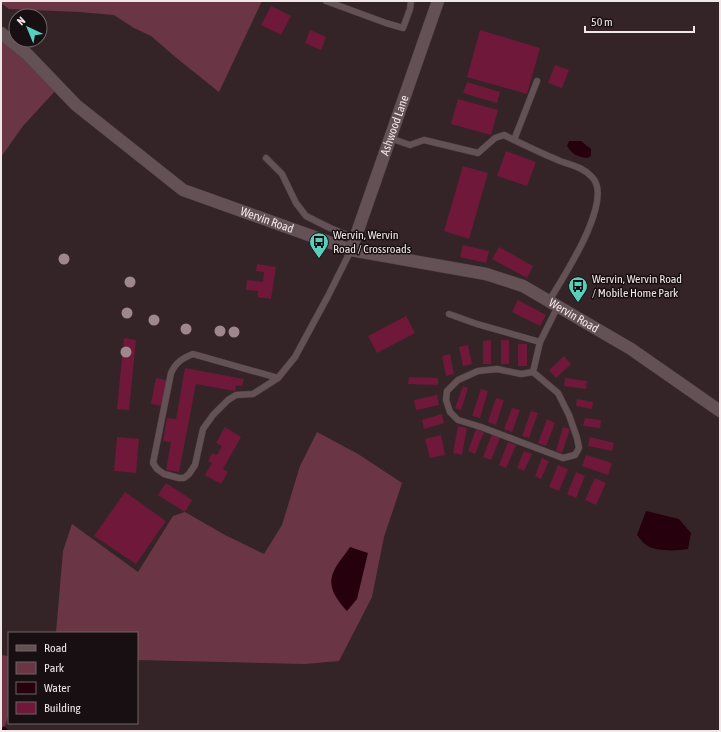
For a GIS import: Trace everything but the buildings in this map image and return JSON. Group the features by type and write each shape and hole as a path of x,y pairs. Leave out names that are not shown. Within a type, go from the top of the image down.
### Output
{"street":[{"name":"Ashwood Lane","path":"351,250 438,1"},
{"name":"Wervin Road","path":"1,33 27,54 76,105 183,190 351,250 486,274 523,286 632,350 720,411"}],"lane":[{"path":"326,1 403,28 410,9 411,1"},
{"path":"514,140 537,82"},
{"path":"390,138 410,145 424,140 478,152 494,138 504,135 583,170 592,177 598,185 592,220 553,304 540,342 533,372"},
{"path":"266,158 282,174 296,203 306,216 355,238"},
{"path":"278,378 193,354 181,360 171,373 153,462 157,470 164,474 184,478 189,474 195,465 203,429 213,415 228,400 236,395 253,394 278,378 295,357 351,250"},
{"path":"449,314 477,324 540,342"},
{"path":"497,369 521,374 533,372 558,393 569,415 577,438 579,448 575,455 563,458 481,427 458,420 450,412 446,400 447,391 458,380 478,371 497,369"}],"green space":[{"path":"1,1 262,1 219,92 151,36 134,28 114,15 48,11 48,8 8,8 1,3"},
{"path":"1,36 8,43 8,48 13,48 56,90 23,126 1,157"},
{"path":"317,432 358,454 402,483 384,537 372,597 339,661 305,664 138,660 138,632 56,632 63,551 72,524 138,572 173,516 185,512 225,535 264,554 282,525 300,466"},
{"path":"1,655 8,656 8,716 4,729 6,731 1,731"}],"water":[{"path":"569,141 581,141 591,149 591,156 587,158 575,155 567,146"},
{"path":"646,511 679,519 691,533 688,549 660,550 645,544 637,535"},
{"path":"350,547 368,553 357,599 347,611 336,597 331,582 335,568"}],"place":[{"name":"Wervin, Wervin Road / Crossroads","path":"319,259"},
{"name":"Wervin, Wervin Road / Mobile Home Park","path":"578,303"}]}
